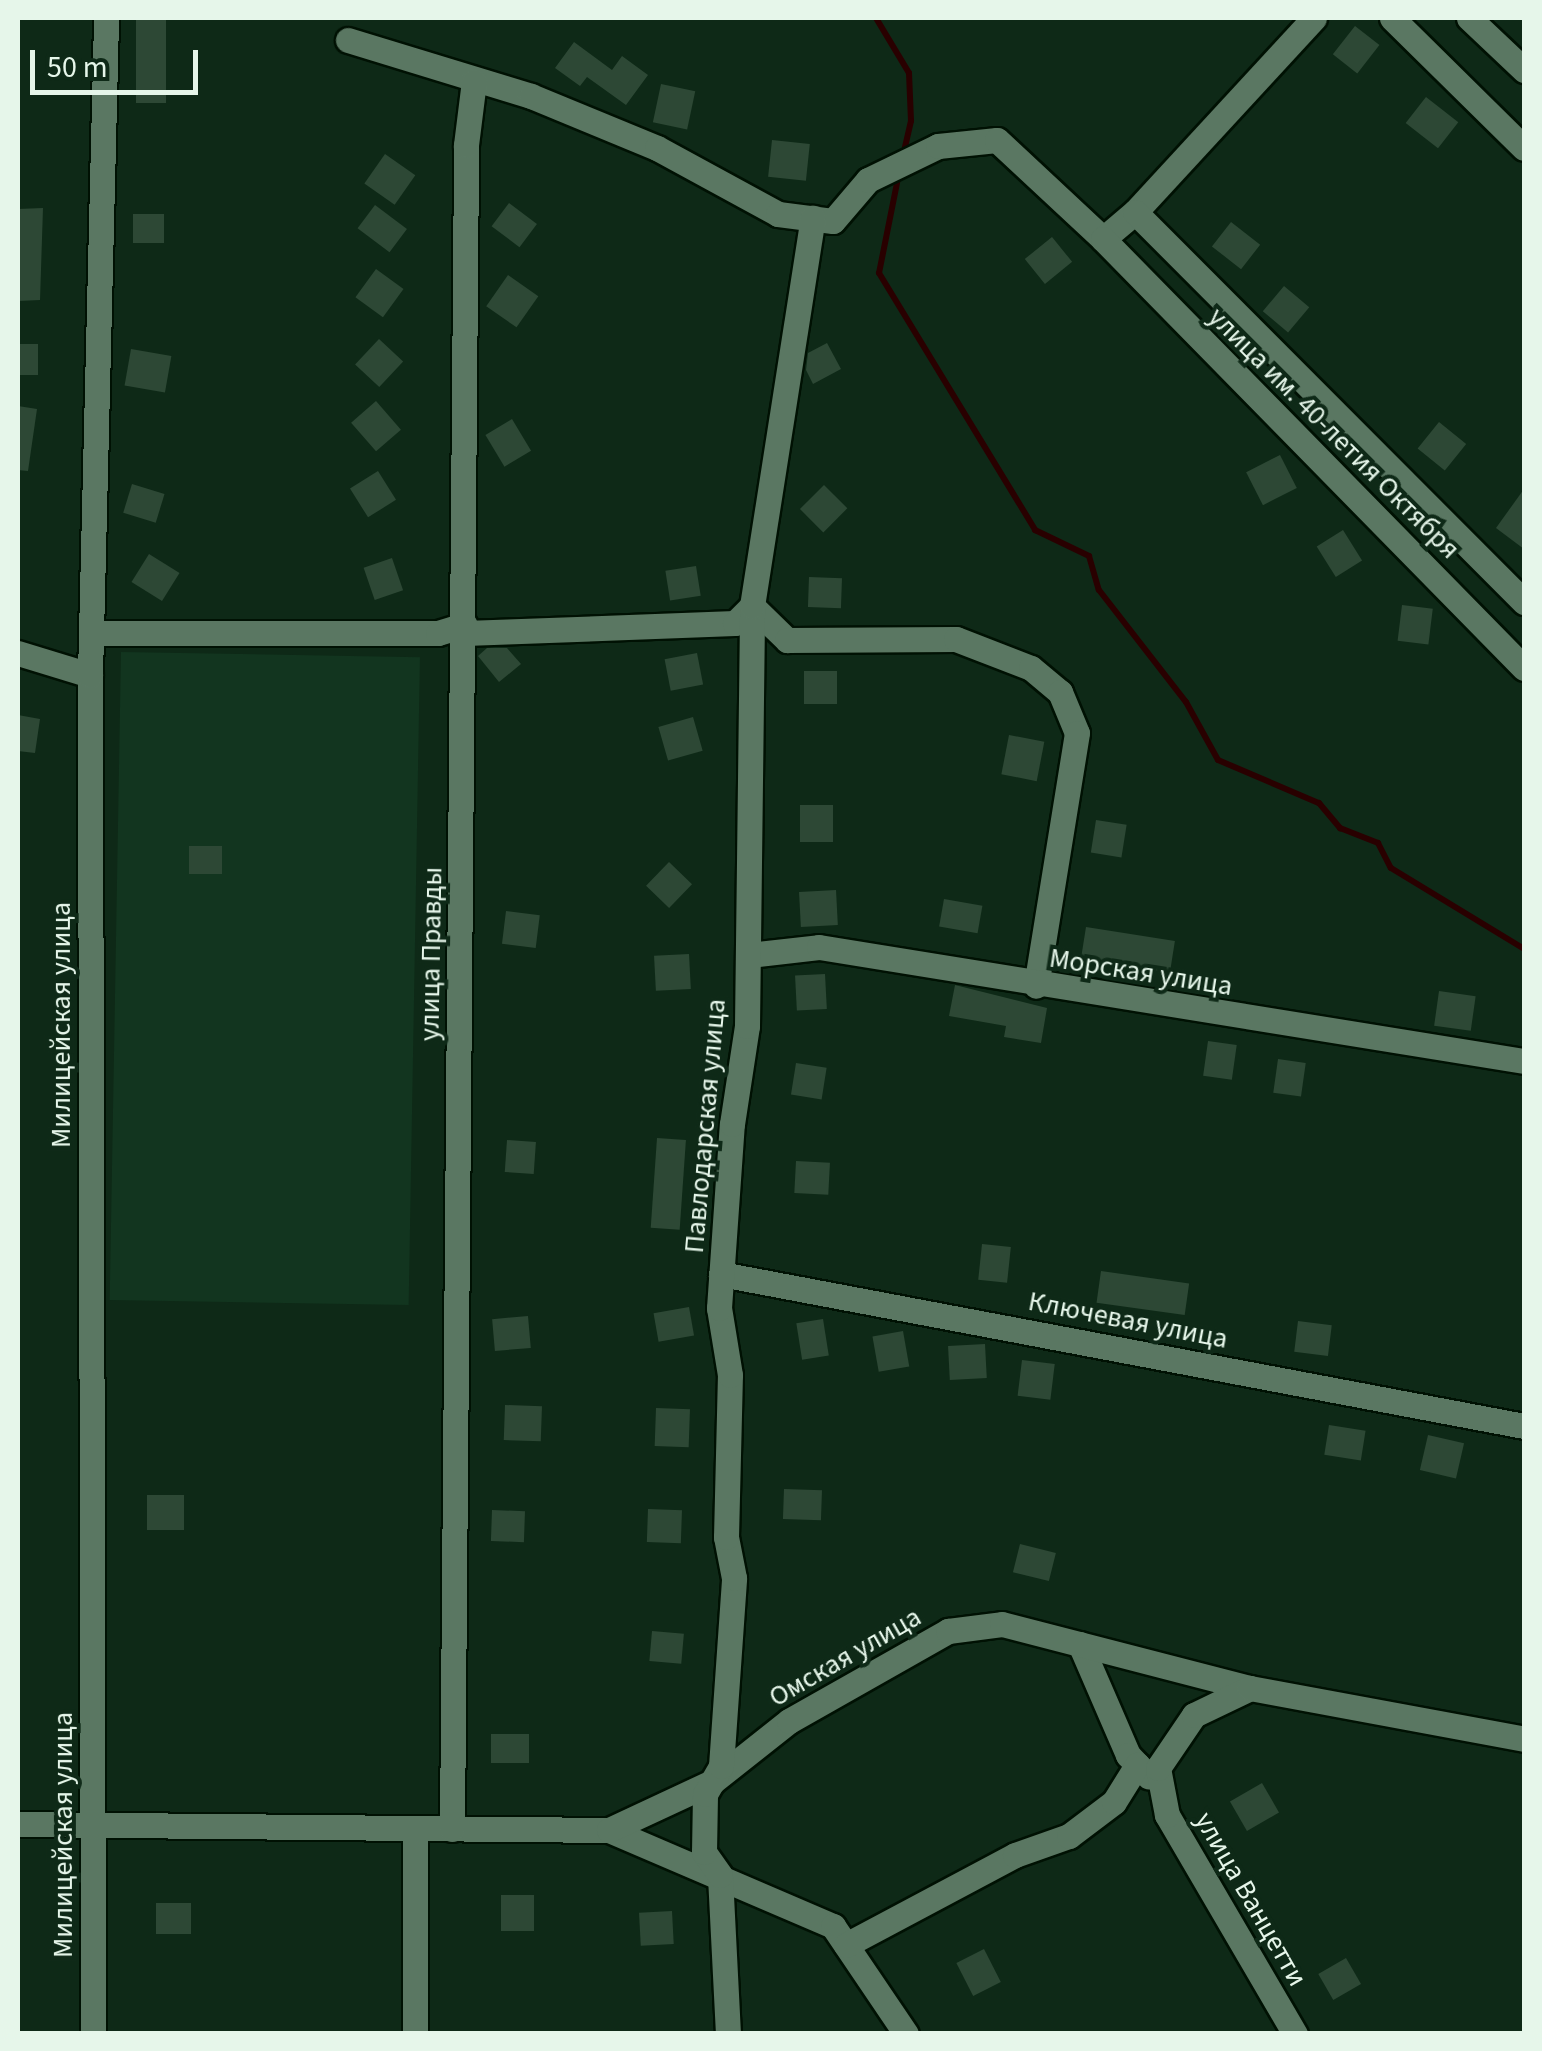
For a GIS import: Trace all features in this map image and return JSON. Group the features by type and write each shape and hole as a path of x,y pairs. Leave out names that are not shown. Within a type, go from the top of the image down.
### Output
{"street":[{"name":"Милицейская улица","path":"93,2034 90,675 106,18"},
{"path":"1103,238 1135,212 1314,18"},
{"path":"1392,18 1524,148"},
{"path":"1470,18 1524,70"},
{"path":"348,40 531,96 657,148 778,214 813,218"},
{"name":"улица Правды","path":"452,1829 465,629 466,145 474,81"},
{"name":"улица им. 40-летия Октября","path":"813,218 833,221 868,180 938,146 997,140 1103,238 1524,668"},
{"path":"1135,212 1524,602"},
{"name":"Павлодарская улица","path":"728,2034 720,1875 704,1852 706,1794 721,1766 734,1578 726,1537 730,1375 721,1274 749,956 752,606 813,218"},
{"path":"91,633 438,633 465,629 735,623 752,606 787,640 956,639 1032,668 1060,692 1077,733 1036,986"},
{"path":"18,652 90,675"},
{"name":"Морская улица","path":"749,956 819,947 1036,986 1524,1061"},
{"name":"Ключевая улица","path":"721,1274 1524,1426"},
{"name":"Омская улица","path":"608,1830 712,1782 789,1721 948,1631 1002,1624 1250,1688 1524,1739"},
{"path":"1080,1644 1137,1765 1162,1791"},
{"path":"1162,1791 1158,1768 1194,1715 1250,1688"},
{"path":"846,1945 1014,1855 1069,1836 1114,1802 1137,1765"},
{"name":"улица Ванцетти","path":"1162,1791 1167,1815 1295,2034"},
{"path":"18,1824 608,1830 834,1926 906,2034"},
{"path":"415,1829 415,2034"}],"shaded area":[{"path":"121,652 420,657 409,1305 110,1300"}],"building":[{"path":"136,18 166,18 166,103 136,103"},
{"path":"1355,26 1379,45 1357,73 1333,54"},
{"path":"574,42 612,70 622,56 648,75 626,105 587,77 580,86 555,68"},
{"path":"661,84 695,91 687,129 653,122"},
{"path":"1426,97 1458,122 1438,148 1406,123"},
{"path":"772,140 810,144 806,181 768,177"},
{"path":"385,154 415,175 395,205 364,183"},
{"path":"509,203 537,224 519,247 492,226"},
{"path":"375,205 407,229 389,252 358,228"},
{"path":"43,208 40,300 18,301 18,209"},
{"path":"133,214 164,214 164,243 133,243"},
{"path":"1231,222 1260,245 1241,269 1212,246"},
{"path":"1052,237 1072,262 1045,284 1025,259"},
{"path":"376,269 404,289 383,317 355,297"},
{"path":"508,275 538,296 517,327 486,306"},
{"path":"1284,286 1309,307 1288,332 1263,311"},
{"path":"379,339 403,362 379,387 355,365"},
{"path":"827,343 841,369 813,384 806,370 808,353"},
{"path":"18,344 38,344 38,375 18,375"},
{"path":"131,349 171,356 165,393 125,385"},
{"path":"376,401 401,430 376,451 351,423"},
{"path":"18,406 37,409 28,471 18,470"},
{"path":"512,419 531,451 504,467 485,435"},
{"path":"1439,422 1466,444 1445,470 1418,448"},
{"path":"1280,455 1297,488 1263,505 1246,472"},
{"path":"378,471 396,500 368,517 350,488"},
{"path":"132,484 165,494 156,523 123,513"},
{"path":"824,485 847,508 823,532 800,509"},
{"path":"1524,489 1524,549 1496,528"},
{"path":"1343,530 1362,561 1336,577 1317,546"},
{"path":"149,554 180,573 162,601 132,582"},
{"path":"392,558 403,590 375,600 364,568"},
{"path":"696,566 701,596 670,600 665,571"},
{"path":"809,577 842,578 841,608 808,607"},
{"path":"1402,605 1433,609 1428,645 1398,641"},
{"path":"487,648 507,648 521,664 499,682 478,656"},
{"path":"697,653 703,684 671,691 665,659"},
{"path":"804,671 837,671 837,704 804,704"},
{"path":"18,715 40,719 35,753 18,751"},
{"path":"693,717 703,751 668,761 658,727"},
{"path":"1009,735 1044,742 1037,781 1001,774"},
{"path":"800,805 833,805 833,842 800,842"},
{"path":"1096,820 1127,825 1121,857 1091,853"},
{"path":"189,846 222,846 222,874 189,874"},
{"path":"669,862 692,884 669,908 646,886"},
{"path":"836,890 838,925 801,927 799,892"},
{"path":"944,899 982,906 978,933 939,927"},
{"path":"506,911 540,915 536,948 502,944"},
{"path":"1086,927 1175,941 1170,973 1081,959"},
{"path":"689,954 691,989 656,991 654,956"},
{"path":"825,974 827,1009 797,1011 795,976"},
{"path":"955,985 1047,1008 1041,1043 1004,1037 1006,1026 949,1016"},
{"path":"1439,991 1476,996 1471,1031 1434,1026"},
{"path":"1208,1041 1237,1045 1232,1080 1203,1076"},
{"path":"1278,1059 1306,1063 1301,1097 1273,1093"},
{"path":"796,1063 827,1068 822,1099 791,1095"},
{"path":"657,1138 686,1140 680,1230 651,1228"},
{"path":"507,1140 536,1142 534,1174 505,1172"},
{"path":"796,1161 830,1163 828,1195 794,1193"},
{"path":"982,1244 1011,1247 1007,1283 978,1280"},
{"path":"1101,1271 1189,1283 1185,1315 1097,1303"},
{"path":"689,1307 694,1336 659,1342 654,1313"},
{"path":"528,1316 531,1348 495,1351 492,1319"},
{"path":"823,1319 829,1356 802,1360 796,1323"},
{"path":"1298,1321 1332,1325 1328,1356 1294,1352"},
{"path":"903,1331 909,1366 879,1372 872,1336"},
{"path":"985,1344 987,1378 950,1380 948,1346"},
{"path":"1022,1360 1055,1364 1050,1400 1018,1396"},
{"path":"505,1405 542,1406 541,1441 504,1440"},
{"path":"656,1408 690,1409 689,1447 655,1446"},
{"path":"1329,1425 1366,1431 1361,1460 1324,1455"},
{"path":"1428,1435 1464,1443 1456,1478 1420,1470"},
{"path":"784,1489 822,1490 821,1520 783,1519"},
{"path":"147,1495 184,1495 184,1530 147,1530"},
{"path":"648,1509 682,1510 681,1543 647,1542"},
{"path":"492,1510 525,1511 524,1542 491,1541"},
{"path":"1020,1544 1056,1553 1049,1581 1013,1572"},
{"path":"652,1631 684,1634 681,1664 649,1661"},
{"path":"491,1734 529,1734 529,1763 491,1763"},
{"path":"1262,1783 1279,1812 1247,1831 1230,1802"},
{"path":"501,1895 534,1895 534,1931 501,1931"},
{"path":"156,1903 191,1903 191,1934 156,1934"},
{"path":"672,1911 674,1944 641,1946 639,1913"},
{"path":"984,1949 1001,1982 973,1996 956,1963"},
{"path":"1346,1958 1361,1984 1333,2000 1318,1974"}],"waterway":[{"path":"876,18 909,73 911,121 903,156"},
{"path":"899,173 879,273 1035,530 1089,556 1099,590 1186,702 1218,760 1319,803 1340,828 1378,843 1391,868 1524,949"}]}
